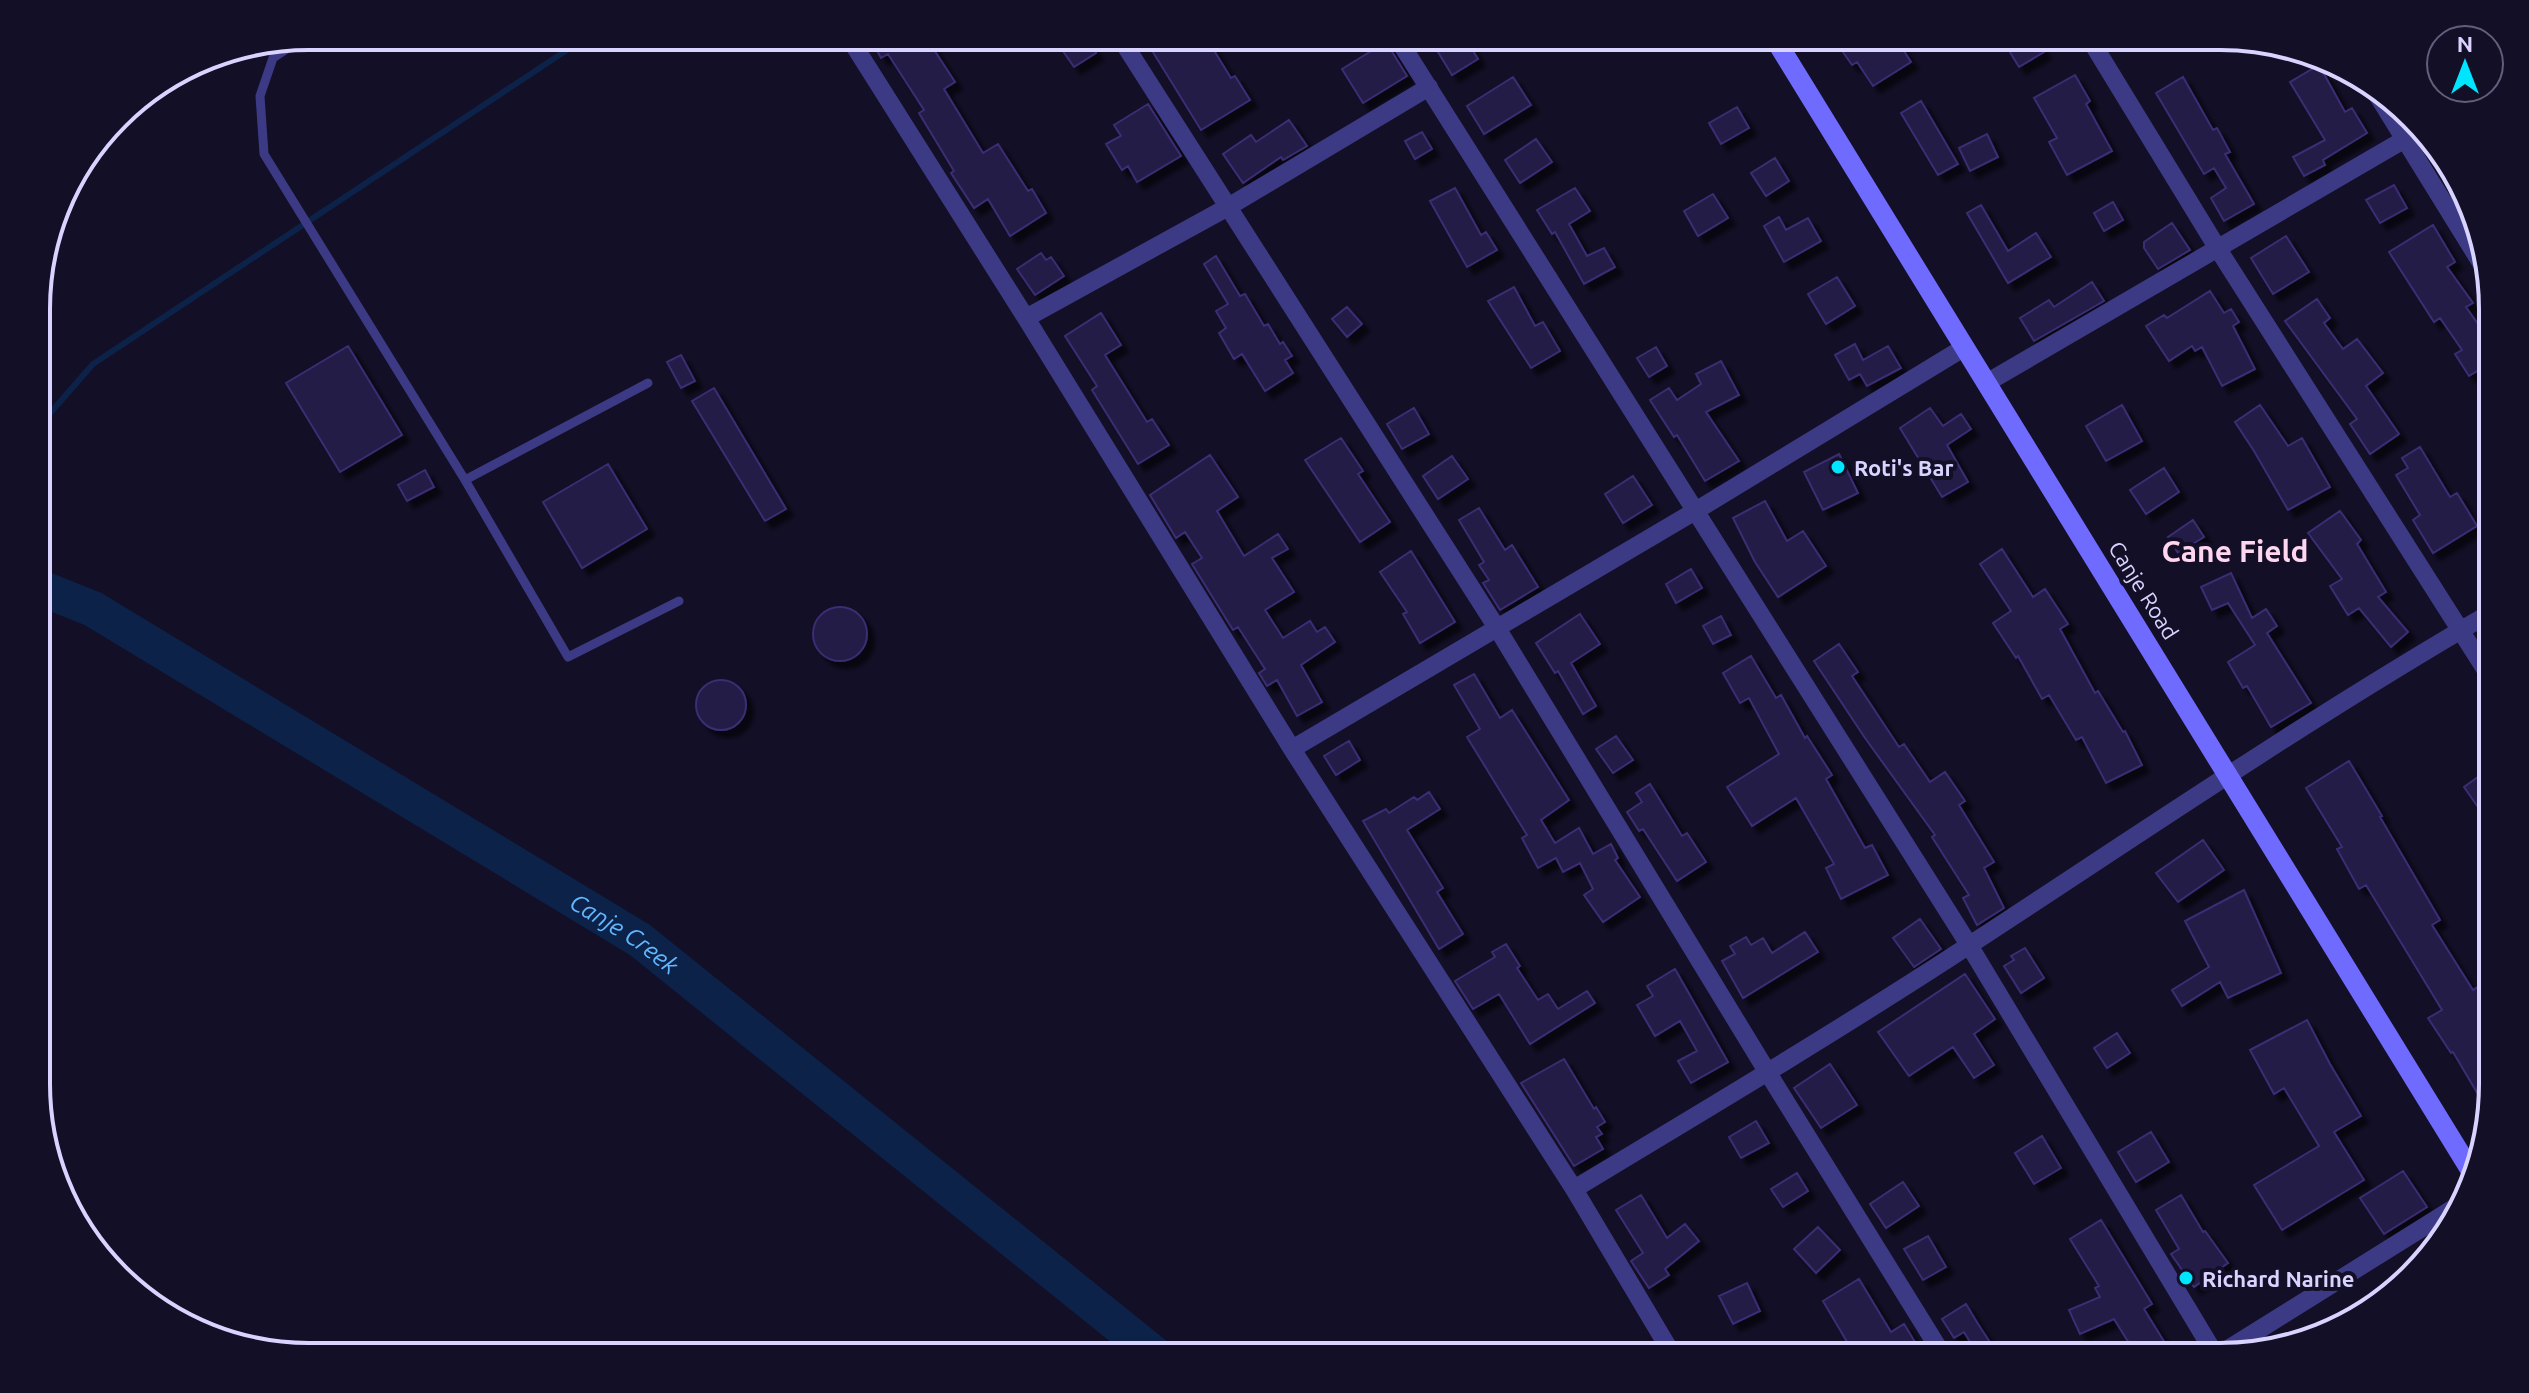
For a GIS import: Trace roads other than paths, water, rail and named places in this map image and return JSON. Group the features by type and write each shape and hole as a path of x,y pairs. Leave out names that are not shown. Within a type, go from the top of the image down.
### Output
{"street":[{"path":"1405,50 1969,945 2208,1342"},
{"name":"Canje Road","path":"1782,50 2466,1163"},
{"path":"2097,50 2218,249 2478,656"},
{"path":"857,51 1292,749 1574,1189 1665,1342"},
{"path":"1128,51 1497,628 1935,1342"},
{"path":"1026,318 1228,207 1429,87"},
{"path":"1988,382 2412,135"},
{"path":"2413,137 2470,241"},
{"path":"1292,749 1697,510 1965,347"},
{"path":"1574,1189 1768,1073 1969,945 2228,773 2478,620"},
{"path":"2239,1342 2444,1214"}],"lane":[{"path":"282,52 273,58 260,96 264,154 465,480 568,657 679,601"},
{"path":"465,480 648,383"}],"waterway":[{"path":"50,413 93,364 566,51"},
{"name":"Canje Creek","path":"50,592 93,609 640,940 1140,1343"}],"place":[{"name":"Roti's Bar","path":"1838,467"},
{"name":"Richard Narine","path":"2186,1278"}],"district":[{"name":"Cane Field","path":"2235,551"}]}
